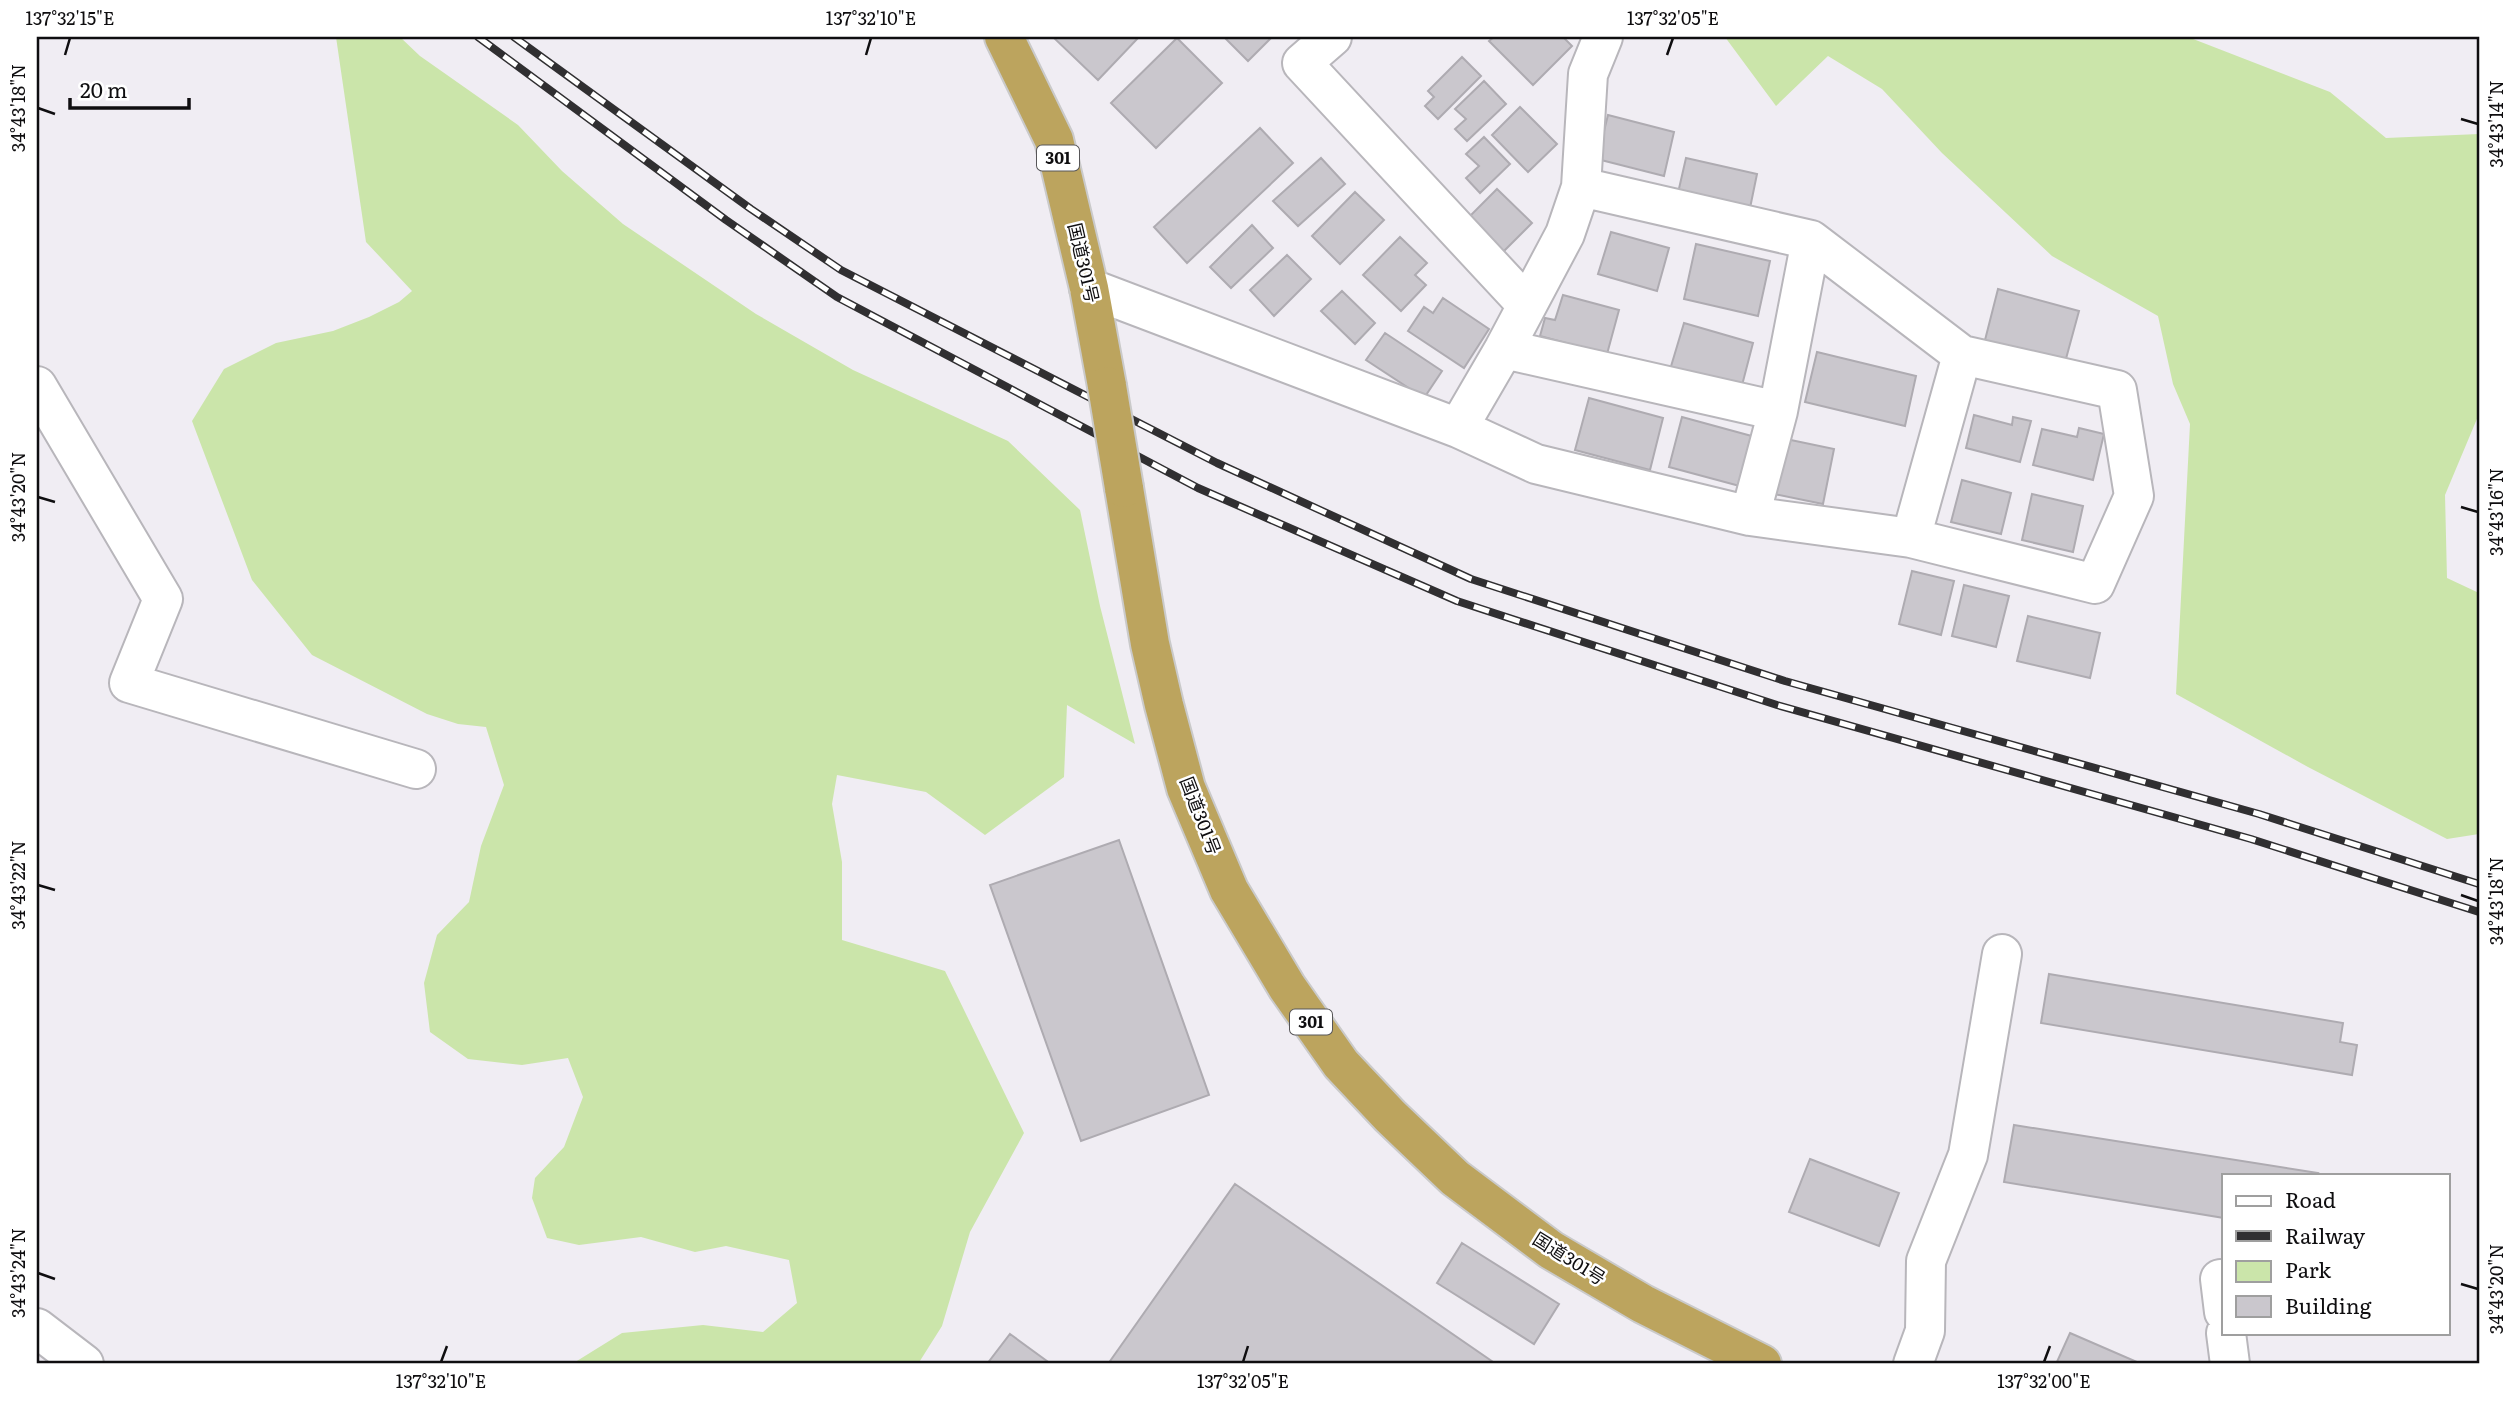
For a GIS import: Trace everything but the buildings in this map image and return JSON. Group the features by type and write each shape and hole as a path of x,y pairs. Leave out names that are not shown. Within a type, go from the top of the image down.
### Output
{"highway":[{"name":"国道301号","path":"1004,37 1054,140 1089,288 1150,644 1164,705 1186,788 1229,890 1287,988 1341,1064 1390,1116 1455,1178 1551,1250 1643,1304 1762,1364"}],"street":[{"path":"1332,37 1302,63 1527,305"},
{"path":"1458,428 1504,349 1565,234 1581,187 1588,74 1603,37"},
{"path":"1089,288 1458,428 1536,464 1750,516 1911,538 2095,584 2134,496 2117,390 1962,355 1811,240 1581,187"},
{"path":"1750,516 1778,411 1811,240"},
{"path":"1504,349 1778,411"},
{"path":"1911,538 1962,355"},
{"path":"37,386 163,599 129,683 416,769"},
{"path":"1913,1364 1925,1331 1926,1261 1968,1155 2002,954"},
{"path":"37,1328 84,1364"},
{"path":"2226,1334 2230,1364"}],"green space":[{"path":"336,37 400,37 420,56 518,125 562,171 623,224 756,314 853,370 1008,441 1080,510 1100,606 1135,744 1067,705 1064,777 985,835 926,792 837,775 832,804 842,862 842,940 945,971 1024,1133 970,1232 942,1326 918,1364 572,1364 622,1333 703,1325 763,1332 797,1303 789,1260 726,1246 695,1252 641,1237 579,1245 547,1238 532,1198 535,1178 564,1147 583,1097 568,1058 522,1065 468,1059 430,1032 424,983 437,935 469,902 481,846 504,785 486,727 458,724 427,714 312,655 252,580 192,421 224,369 276,343 333,331 369,317 399,302 412,291 366,242"},
{"path":"1725,37 2188,37 2330,92 2386,138 2479,134 2479,414 2445,495 2447,578 2479,593 2479,834 2447,839 2176,694 2190,424 2173,384 2158,316 2052,256 1942,153 1882,89 1828,56 1776,106"}],"railway":[{"path":"478,37 726,220 837,297 1198,488 1457,601 1777,705 2251,839 2479,912"},
{"path":"514,37 751,209 841,270 1217,463 1471,579 1785,681 2259,814 2479,884"}]}
